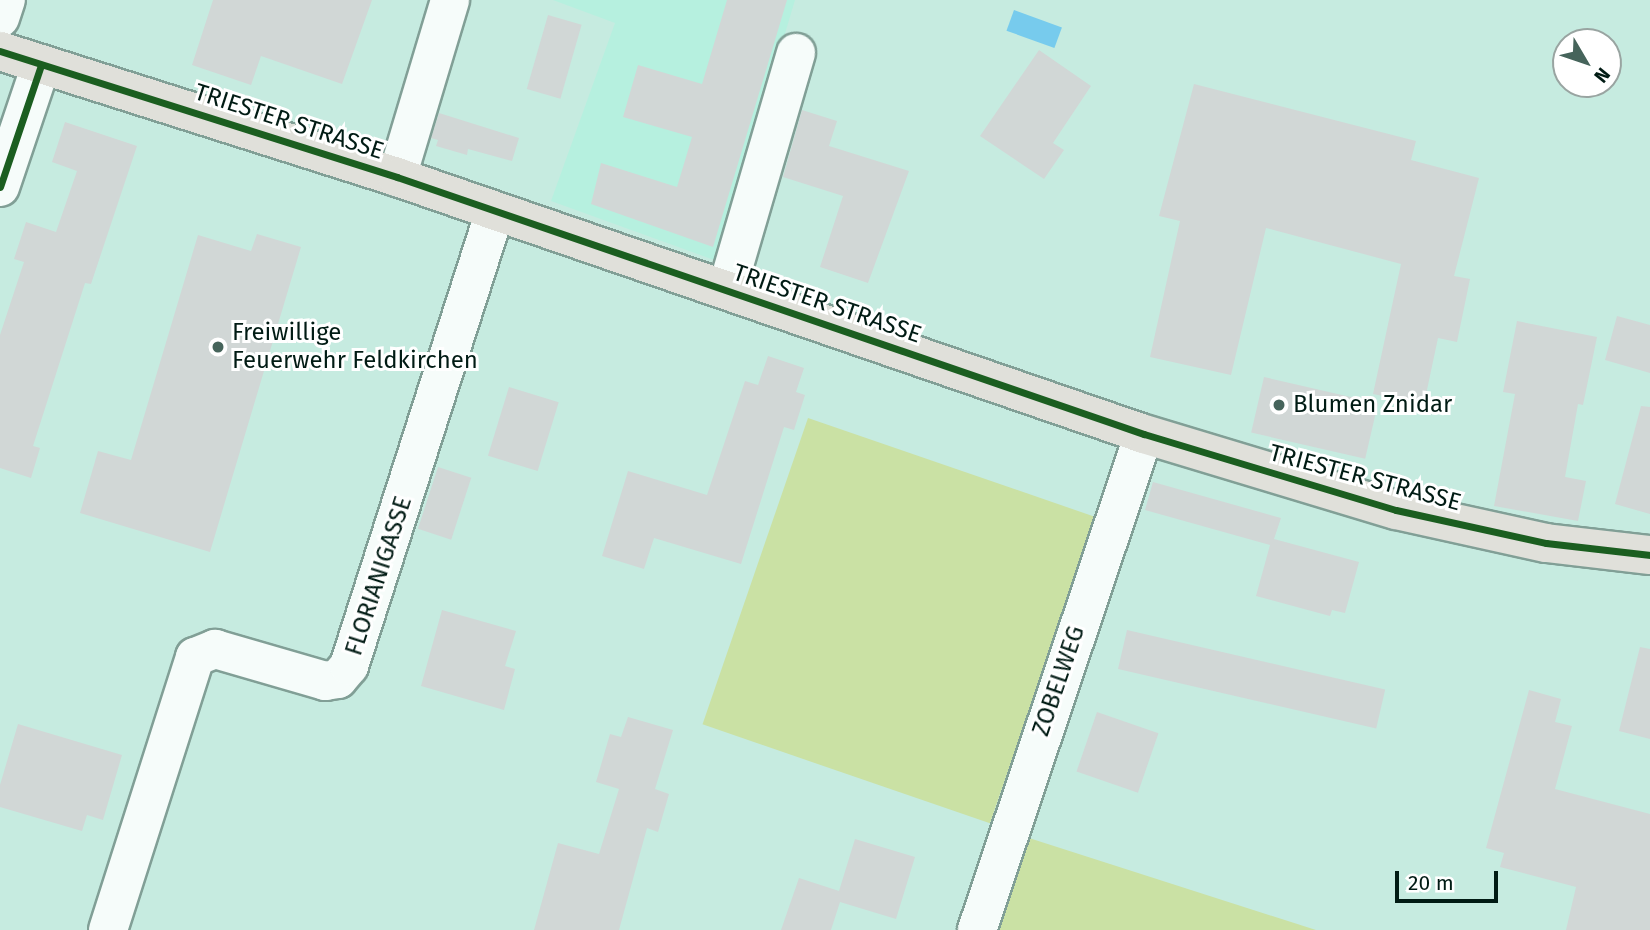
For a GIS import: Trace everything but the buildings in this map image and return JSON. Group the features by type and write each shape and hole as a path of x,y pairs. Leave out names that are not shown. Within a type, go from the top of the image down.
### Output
{"main road":[{"name":"TRIESTER STRASSE","path":"0,51 397,177 1144,434 1396,510 1546,543 1650,555"}],"street":[{"path":"0,18 6,0"},
{"path":"397,177 450,0"},
{"path":"727,289 796,53"},
{"path":"0,187 41,65"},
{"name":"FLORIANIGASSE","path":"108,930 195,657 215,649 325,681 338,678 349,666 495,212"},
{"name":"ZOBELWEG","path":"977,930 1144,434"}],"shaded area":[{"path":"553,0 795,0 717,261 551,201 615,23"},
{"path":"808,418 1095,517 990,823 703,724"},
{"path":"1029,838 1316,930 997,930"}],"water":[{"path":"1014,10 1062,27 1054,48 1006,31"}],"cycle path":[{"path":"0,51 397,177 1144,434 1396,510 1546,543 1650,555"},
{"path":"0,187 41,65"}],"place":[{"name":"Freiwillige Feuerwehr Feldkirchen","path":"218,347"},
{"name":"Blumen Znidar","path":"1279,405"}]}
